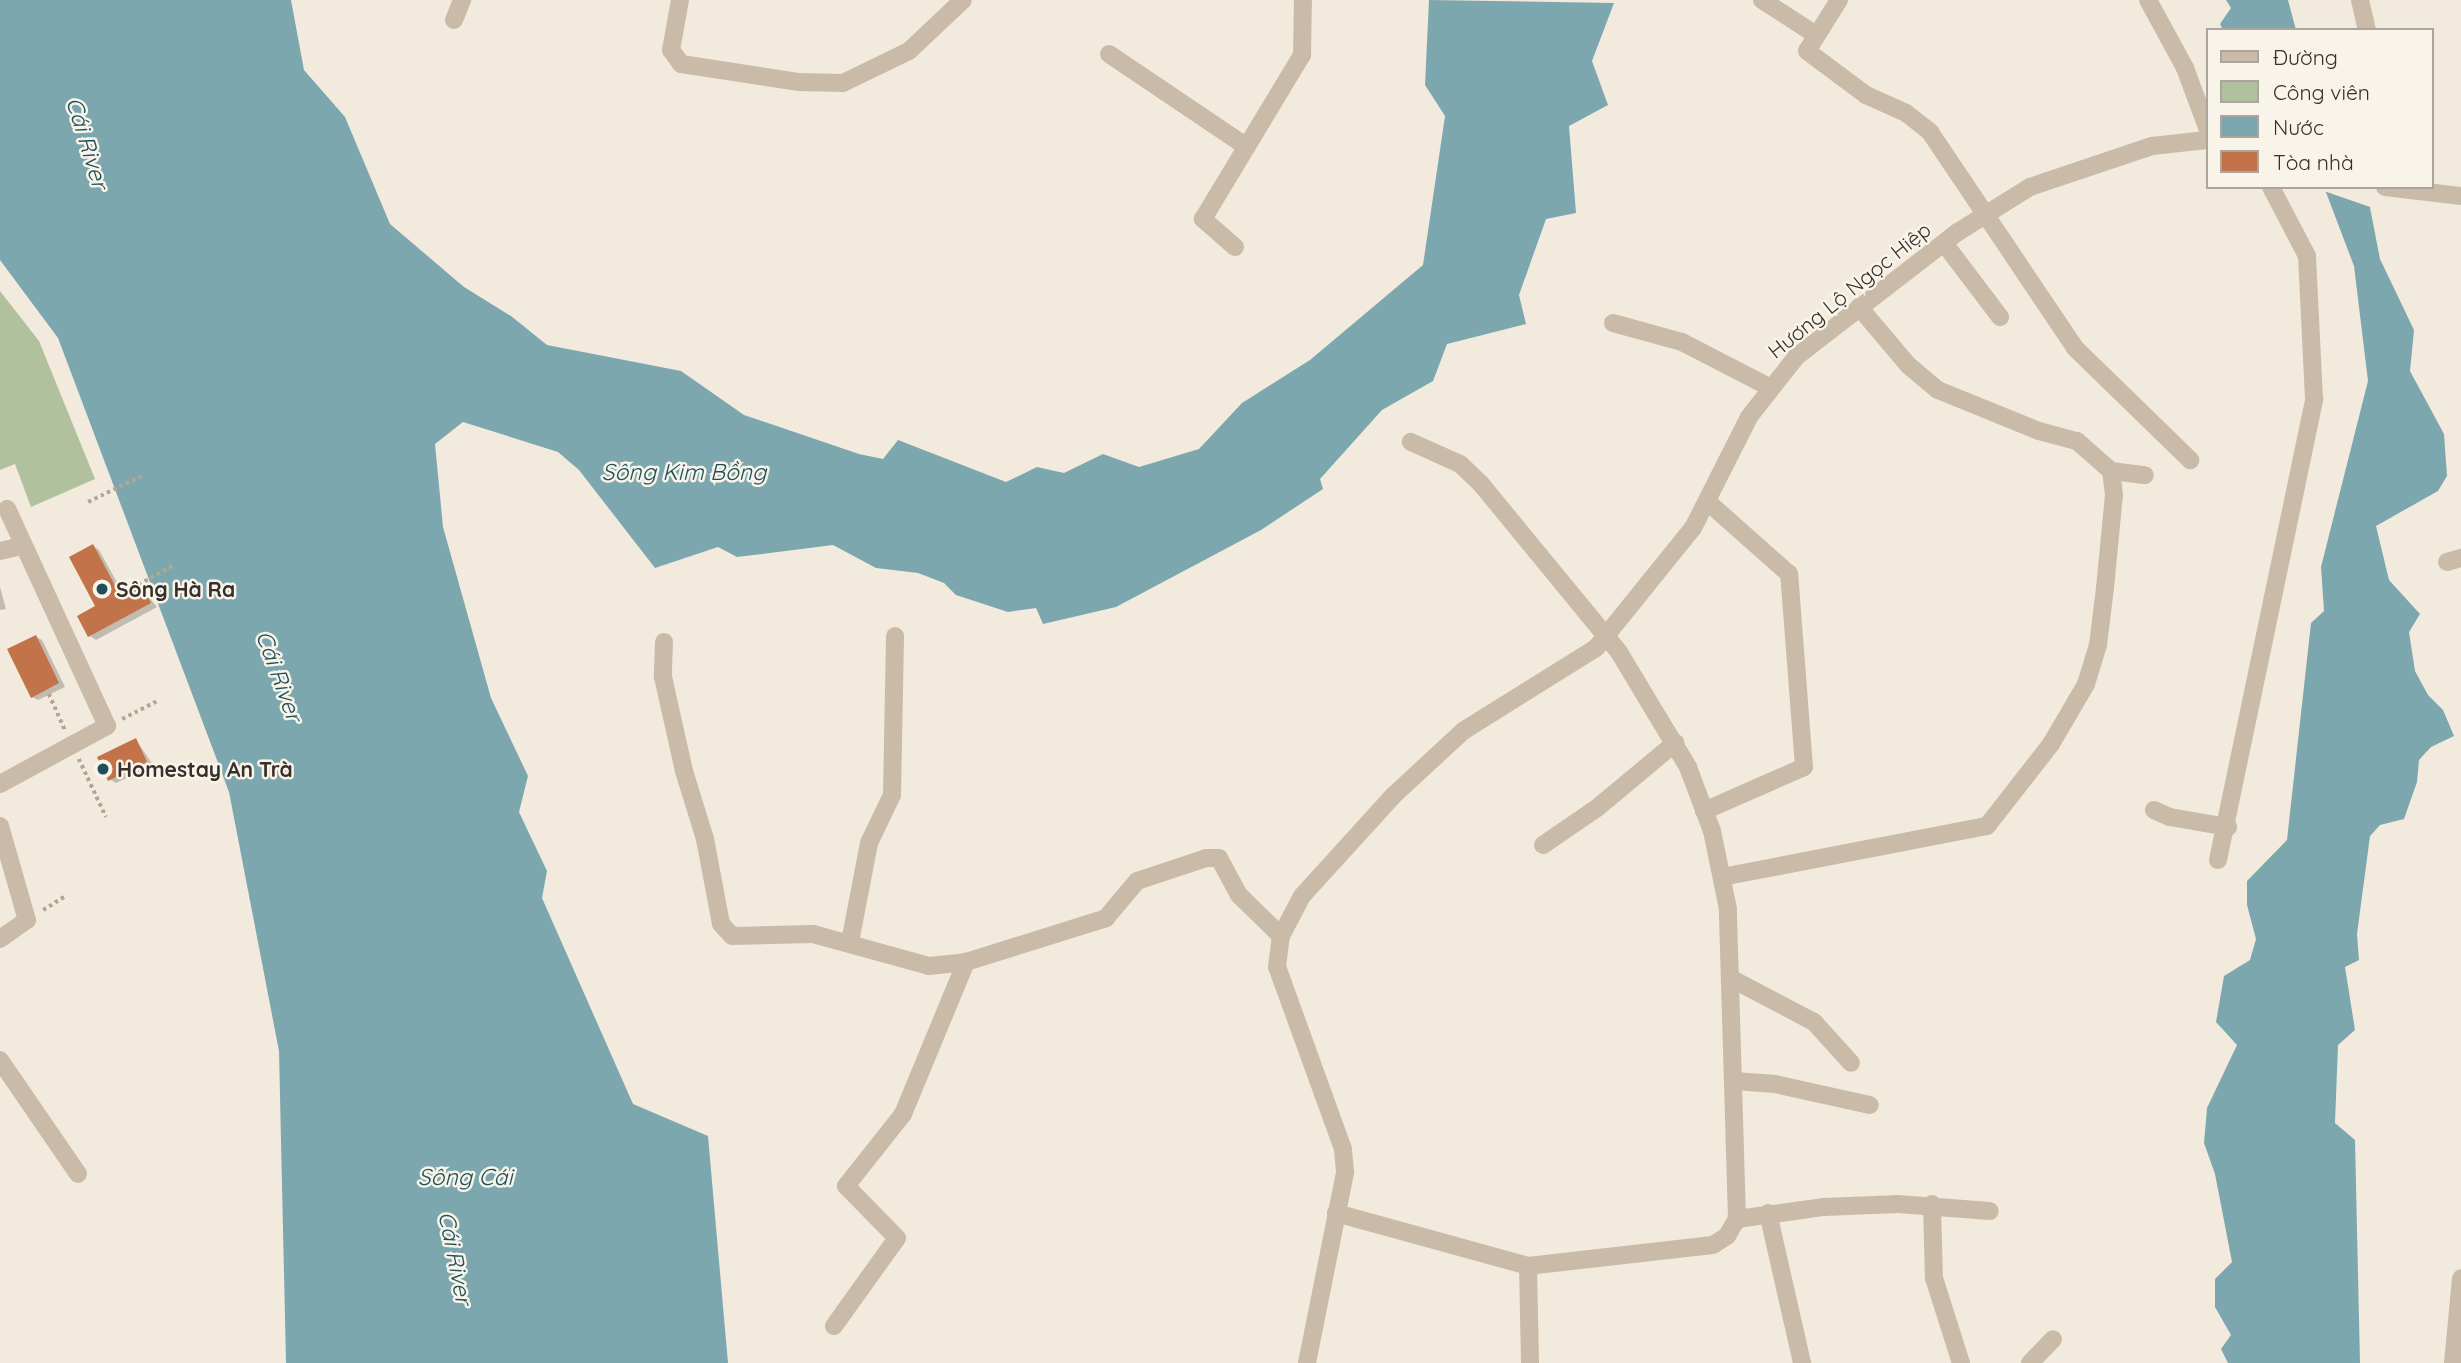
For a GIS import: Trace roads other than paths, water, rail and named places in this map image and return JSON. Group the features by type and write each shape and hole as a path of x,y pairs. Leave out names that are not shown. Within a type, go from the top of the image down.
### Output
{"street":[{"path":"454,20 462,0"},
{"path":"680,0 671,50 681,64 799,82 843,83 909,51 963,0"},
{"path":"1235,247 1203,219 1302,55 1303,0"},
{"path":"1762,0 1816,35"},
{"path":"1839,0 1807,51 1866,95 1906,113 1930,132 1987,212 2075,348 2190,460"},
{"path":"2148,0 2185,68 2206,124"},
{"path":"2360,0 2367,28"},
{"path":"1109,54 1247,147"},
{"name":"Hương Lộ Ngọc Hiệp","path":"1307,1363 1345,1172 1343,1149 1277,967 1281,936 1302,896 1423,767 1463,731 1578,660 1607,635 1663,570 1709,503 1749,417 1769,387 1796,357 1944,243 1987,212 2030,187 2152,146 2206,140"},
{"path":"2218,860 2228,827 2314,399 2306,256 2272,189"},
{"path":"2407,189 2461,196"},
{"path":"1944,243 2000,317"},
{"path":"1859,307 1908,365 1938,390 2039,431 2077,441 2111,471 2144,475"},
{"path":"1612,323 1682,342 1769,387"},
{"path":"1336,1213 1528,1266 1713,1245 1727,1236 1737,1219 1732,979 1722,877 1704,811 1675,743 1607,635 1482,485 1460,464 1411,442"},
{"path":"1722,877 1987,826 2051,744 2086,684 2098,645 2105,587 2114,495 2111,471"},
{"path":"1704,811 1804,767 1789,574 1709,503"},
{"path":"0,784 107,726 21,546 7,509"},
{"path":"0,551 21,546"},
{"path":"850,942 869,843 892,795 895,636"},
{"path":"664,642 663,677 705,839 721,924 732,936 813,934 850,942 929,966 966,962 1106,918 1137,881 1206,858 1219,858 1239,895 1281,936"},
{"path":"1543,845 1597,808 1675,743"},
{"path":"2154,810 2171,817 2228,827"},
{"path":"0,826 27,920 0,939"},
{"path":"834,1326 897,1238 846,1186 903,1114 966,962"},
{"path":"1732,979 1814,1023 1851,1063"},
{"path":"0,1060 78,1174"},
{"path":"1735,1081 1775,1084 1870,1105"},
{"path":"1737,1219 1768,1213 1932,1204 1990,1210"},
{"path":"1932,1204 1934,1278 1961,1363"},
{"path":"1768,1213 1802,1363"},
{"path":"1528,1266 1530,1363"},
{"path":"2453,1363 2461,1278"},
{"path":"2030,1363 2053,1339"}],"water":[{"name":"Sông Cái","path":"0,0 291,0 304,70 345,117 390,224 464,287 511,316 547,345 681,371 744,415 859,454 883,459 898,440 1006,482 1037,467 1064,473 1103,454 1139,467 1199,449 1242,403 1310,360 1423,265 1445,116 1425,85 1429,0 1614,3 1592,61 1608,105 1569,126 1576,213 1546,219 1519,295 1526,324 1447,344 1433,381 1382,410 1320,479 1323,489 1261,530 1116,607 1043,624 1036,608 1008,612 956,595 944,583 918,573 876,568 833,545 737,557 718,547 655,568 579,470 558,452 463,422 435,444 443,527 491,698 528,776 519,812 547,871 542,898 633,1104 708,1136 728,1363 286,1363 279,1051 229,792 58,338 0,260"},
{"path":"2226,0 2288,0 2295,28 2222,28 2220,24 2231,8"},
{"path":"2325,189 2366,189 2380,259 2414,330 2410,371 2444,434 2447,476 2438,491 2376,526 2389,580 2420,614 2409,632 2415,671 2428,695 2443,710 2454,736 2431,747 2419,760 2417,782 2404,819 2380,825 2370,836 2357,934 2359,960 2345,967 2355,1030 2338,1045 2335,1123 2355,1140 2360,1363 2228,1363 2221,1349 2231,1335 2215,1307 2215,1279 2232,1262 2215,1174 2204,1143 2207,1108 2237,1045 2216,1022 2224,976 2250,960 2256,939 2247,905 2247,881 2287,840 2311,623 2324,611 2321,567 2368,381 2354,266"}],"place":[{"name":"Sông Hà Ra","path":"102,589"},
{"name":"Homestay An Trà","path":"103,769"}],"water label":[{"name":"Cái River","path":"87,143"},
{"name":"Sông Kim Bồng","path":"684,472"},
{"name":"Cái River","path":"279,676"},
{"name":"Cái River","path":"455,1258"}]}
